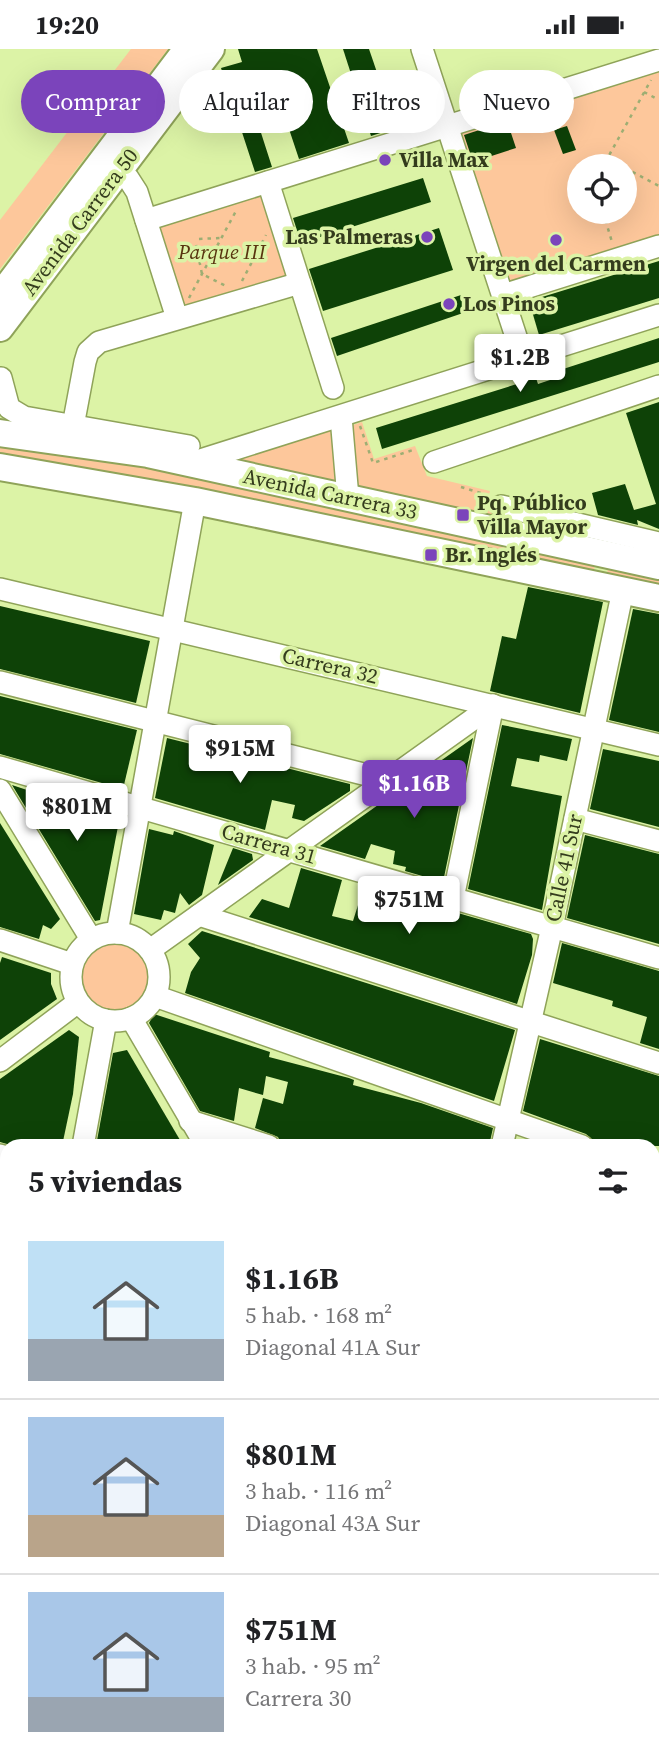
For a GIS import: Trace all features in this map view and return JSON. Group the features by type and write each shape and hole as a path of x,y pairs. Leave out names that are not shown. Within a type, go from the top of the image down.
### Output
{"main road":[{"name":"Avenida Carrera 50","path":"0,296 187,49"},
{"name":"Avenida Carrera 50","path":"0,328 211,49"},
{"name":"Avenida Carrera 33","path":"0,433 189,455 348,498 659,566"},
{"name":"Avenida Carrera 33","path":"0,467 195,501 659,598"}],"street":[{"path":"422,49 523,358"},
{"path":"146,220 659,60"},
{"path":"119,170 133,183 180,313"},
{"path":"268,182 333,388"},
{"path":"503,295 659,246"},
{"path":"73,426 85,362 93,346 180,313 234,297 300,283"},
{"path":"2,378 9,408 16,414 189,455 350,418 659,314"},
{"path":"434,462 659,386"},
{"path":"348,498 350,418"},
{"path":"117,933 195,501"},
{"path":"500,506 659,543"},
{"name":"Carrera 32","path":"0,589 659,745"},
{"name":"Calle 41 Sur","path":"504,1139 552,927 623,590"},
{"path":"0,682 387,781"},
{"path":"150,950 493,705"},
{"path":"453,898 493,705"},
{"name":"Carrera 31","path":"0,767 659,958"},
{"path":"0,790 92,939"},
{"path":"575,820 659,841"},
{"path":"199,915 659,1063"},
{"path":"117,933 130,935 150,950 159,972 159,984 155,996 141,1013 131,1019 106,1020 95,1016 78,1002 70,977 72,964 83,946 104,934 117,933"},
{"path":"0,940 72,964"},
{"path":"155,996 561,1139"},
{"path":"0,1061 78,1002"},
{"path":"131,1019 202,1139"},
{"path":"84,1139 106,1020"},
{"path":"190,1121 247,1139"}],"path":[{"path":"610,154 651,80"},
{"path":"644,92 659,100"},
{"path":"637,174 659,186"},
{"path":"180,313 235,212 246,208"},
{"path":"607,224 617,259"},
{"path":"196,245 202,274 234,297 267,233"},
{"path":"199,239 221,238"},
{"path":"350,418 373,463 416,449"},
{"path":"461,487 484,494 479,515"}],"green space":[{"path":"131,49 168,49 152,70 115,70"},
{"path":"659,68 659,241 509,290 457,133 574,133 574,95"},
{"path":"67,133 104,133 0,269 0,220"},
{"name":"Parque III","path":"261,196 286,276 183,308 157,227"},
{"path":"362,422 374,459 415,446 427,476 490,491 485,509 659,549 659,559 358,492 350,426"},
{"path":"332,427 337,487 222,461"},
{"path":"0,439 73,449 596,559 593,576 0,459"},
{"path":"609,562 659,574 659,591 606,579"},
{"path":"115,940 129,943 141,951 149,963 152,977 149,991 141,1003 129,1011 115,1014 101,1011 89,1003 81,991 78,977 81,963 89,951 101,943"}],"building":[{"path":"238,49 317,49 327,78 327,133 346,133 349,143 299,159 290,133 313,133 313,70 222,70 221,68 242,62"},
{"path":"343,49 369,49 376,70 350,70"},
{"path":"242,133 261,133 272,167 255,172"},
{"path":"511,133 516,148 473,162 464,135"},
{"path":"555,133 570,133 576,150 563,154"},
{"path":"423,178 431,202 301,243 293,218"},
{"path":"439,228 453,270 323,311 309,269"},
{"path":"659,261 659,298 539,335 529,301"},
{"path":"461,295 466,312 337,356 331,338"},
{"path":"659,338 659,362 382,449 376,428 536,378 538,384 559,377 557,371"},
{"path":"659,402 659,529 637,520 638,525 598,515 592,493 625,484 634,510 656,504 626,413"},
{"path":"528,587 603,602 580,713 490,691 502,636 516,639"},
{"path":"0,606 150,641 136,703 0,669"},
{"path":"633,609 659,614 659,732 609,720"},
{"path":"0,696 137,730 123,789 0,754"},
{"path":"502,725 572,739 567,761 540,755 539,762 517,758 511,786 562,796 542,910 468,889"},
{"path":"167,738 350,784 350,791 304,821 292,818 295,805 272,800 265,830 155,798"},
{"path":"473,738 443,882 405,871 406,867 393,864 395,851 371,844 365,859 320,846"},
{"path":"603,749 659,761 659,827 590,809"},
{"path":"12,785 120,816 100,920 95,921"},
{"path":"0,823 60,919 51,929 43,925 39,939 0,927"},
{"path":"149,829 173,835 174,831 214,845 202,895 189,905 180,893 175,913 164,910 161,920 134,914"},
{"path":"585,835 659,854 659,944 567,918"},
{"path":"233,848 252,854 253,860 218,885"},
{"path":"301,868 342,880 332,916 353,921 364,886 531,934 532,955 517,1004 249,917 262,899 289,908"},
{"path":"202,931 515,1030 494,1101 185,993 191,972 200,958 188,944"},
{"path":"562,943 659,971 659,1049 640,1043 647,1017 612,1006 613,1001 553,983"},
{"path":"2,957 51,973 51,984 57,999 0,1040 0,963"},
{"path":"154,1014 270,1052 269,1057 349,1078 354,1080 353,1085 421,1103 493,1128 491,1139 279,1139 255,1128 263,1098 283,1104 288,1082 266,1076 263,1095 239,1088 234,1121 200,1111 149,1023"},
{"path":"69,1030 79,1037 73,1094 63,1139 0,1139 0,1079"},
{"path":"540,1039 659,1076 659,1139 592,1139 586,1134 523,1111"},
{"path":"127,1050 179,1139 97,1139 113,1053"}],"place":[{"name":"Villa Max","path":"385,160"},
{"name":"Las Palmeras","path":"427,237"},
{"name":"Virgen del Carmen","path":"556,240"},
{"name":"Los Pinos","path":"449,304"},
{"name":"Pq. Público Villa Mayor","path":"463,515"},
{"name":"Br. Inglés","path":"431,555"}]}
